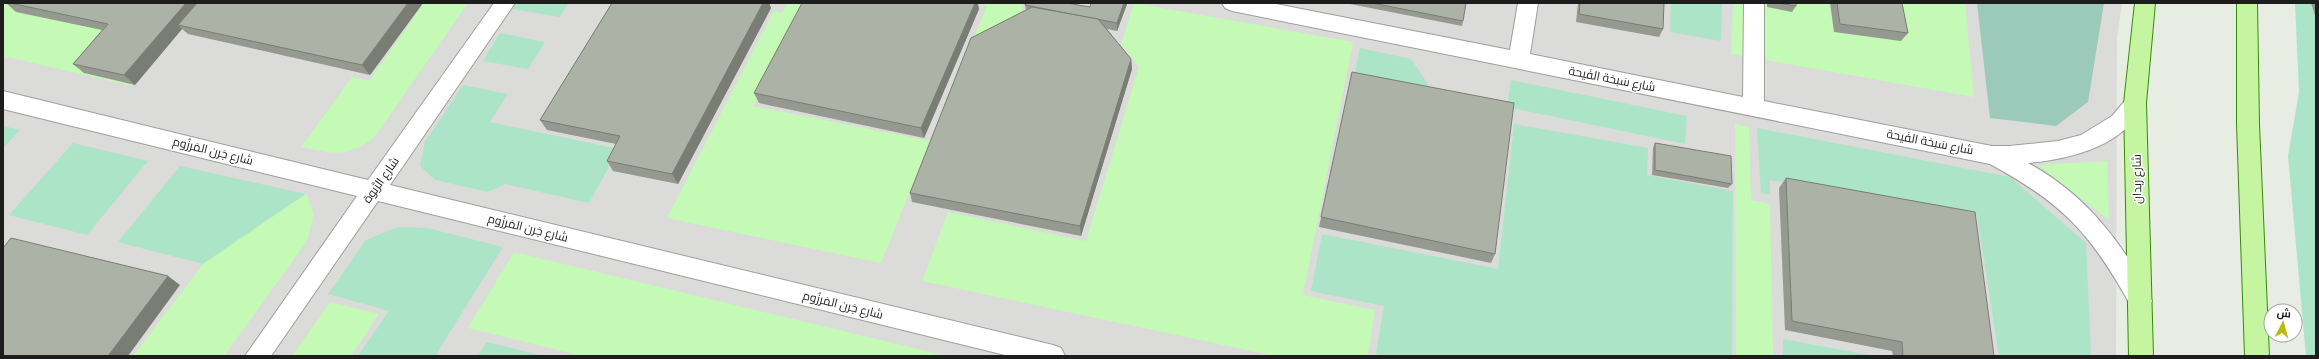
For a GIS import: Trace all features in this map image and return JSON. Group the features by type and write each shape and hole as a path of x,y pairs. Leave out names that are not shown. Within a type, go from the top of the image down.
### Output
{"main road":[{"name":"شارع ربدان","path":"2141,356 2135,103 2145,3"},
{"path":"2247,3 2248,124 2257,356"}],"street":[{"name":"شارع الرَّبوة","path":"257,356 505,3"},
{"name":"شارع سَبخة الفَيحة","path":"1232,3 1992,155 2030,155 2065,150 2095,139 2119,124 2135,103"},
{"path":"1519,60 1528,3"},
{"path":"1753,107 1754,3"},
{"name":"شارع جَرن المَرزُوم","path":"3,100 1053,356"},
{"name":"شارع سَبخة الفَيحة","path":"1992,155 2026,171 2059,193 2084,216 2107,244 2140,301"}],"shaded area":[{"path":"3,3 2122,3 2117,38 2116,356 3,356"},
{"path":"517,3 568,3 560,17 513,9"},
{"path":"1671,3 1722,4 1721,41 1670,32"},
{"path":"1977,3 2104,3 2088,102 2056,126 1990,118"},
{"path":"2295,3 2311,3 2316,19 2316,356 2306,356 2303,303 2301,303 2288,156 2299,92"},
{"path":"500,33 545,42 528,69 483,61"},
{"path":"1360,48 1411,59 1434,93 1354,77"},
{"path":"1511,80 1687,116 1685,144 1507,107"},
{"path":"463,85 508,94 490,122 619,149 589,203 505,184 488,192 435,180 420,166 425,142"},
{"path":"1514,124 1648,148 1647,175 1733,191 1732,356 1385,356 1376,354 1384,306 1311,291 1322,234 1498,269"},
{"path":"3,126 20,130 3,148"},
{"path":"1757,128 2010,177 2086,243 2091,356 1999,356 1977,215 1770,180 1770,195 1761,193"},
{"path":"73,143 148,161 87,235 9,215"},
{"path":"180,166 306,194 203,264 118,242"},
{"path":"398,227 427,228 503,247 435,356 358,356 389,311 328,294 366,240"},
{"path":"1783,339 1874,356 1783,356"},
{"path":"487,342 544,356 478,356"}],"sand":[{"path":"3,3 203,3 132,86 3,56"},
{"path":"424,3 468,3 374,138 355,149 339,153 331,153 301,147 352,77 369,81"},
{"path":"787,3 805,3 753,106 930,141 881,263 667,218 774,11 782,13"},
{"path":"975,3 1024,3 1019,18 971,45 987,6"},
{"path":"1134,3 1353,42 1303,295 1375,310 1368,356 1276,356 922,281 948,212 1086,241 1139,67 1121,44"},
{"path":"1733,3 1965,3 1974,97 1731,54"},
{"path":"1735,124 1749,127 1751,200 1770,204 1773,356 1736,356"},
{"path":"2107,161 2109,220 2038,165"},
{"path":"306,194 314,213 307,241 224,356 133,356 203,264"},
{"path":"514,252 947,356 582,356 468,328"},
{"path":"330,302 379,314 351,356 292,356"}],"building":[{"path":"10,3 186,3 124,75 73,64 108,24"},
{"path":"197,3 408,3 362,65 178,25"},
{"path":"612,3 763,3 672,174 607,161 620,136 540,120"},
{"path":"802,3 975,3 921,128 754,93"},
{"path":"1026,3 1067,3 1090,7 1091,3 1124,3 1117,23 1025,5"},
{"path":"1372,3 1466,3 1463,21"},
{"path":"1580,3 1664,3 1663,29 1579,14"},
{"path":"1778,3 1796,3 1796,6"},
{"path":"1837,3 1902,3 1908,33 1840,24"},
{"path":"1032,7 1098,19 1131,59 1080,226 910,193 971,38"},
{"path":"1352,72 1514,103 1495,254 1321,217"},
{"path":"1655,143 1731,156 1732,184 1655,170"},
{"path":"1786,178 1975,212 1994,356 1903,356 1902,342 1792,321"},
{"path":"11,238 168,276 108,356 3,356 3,248"}]}
